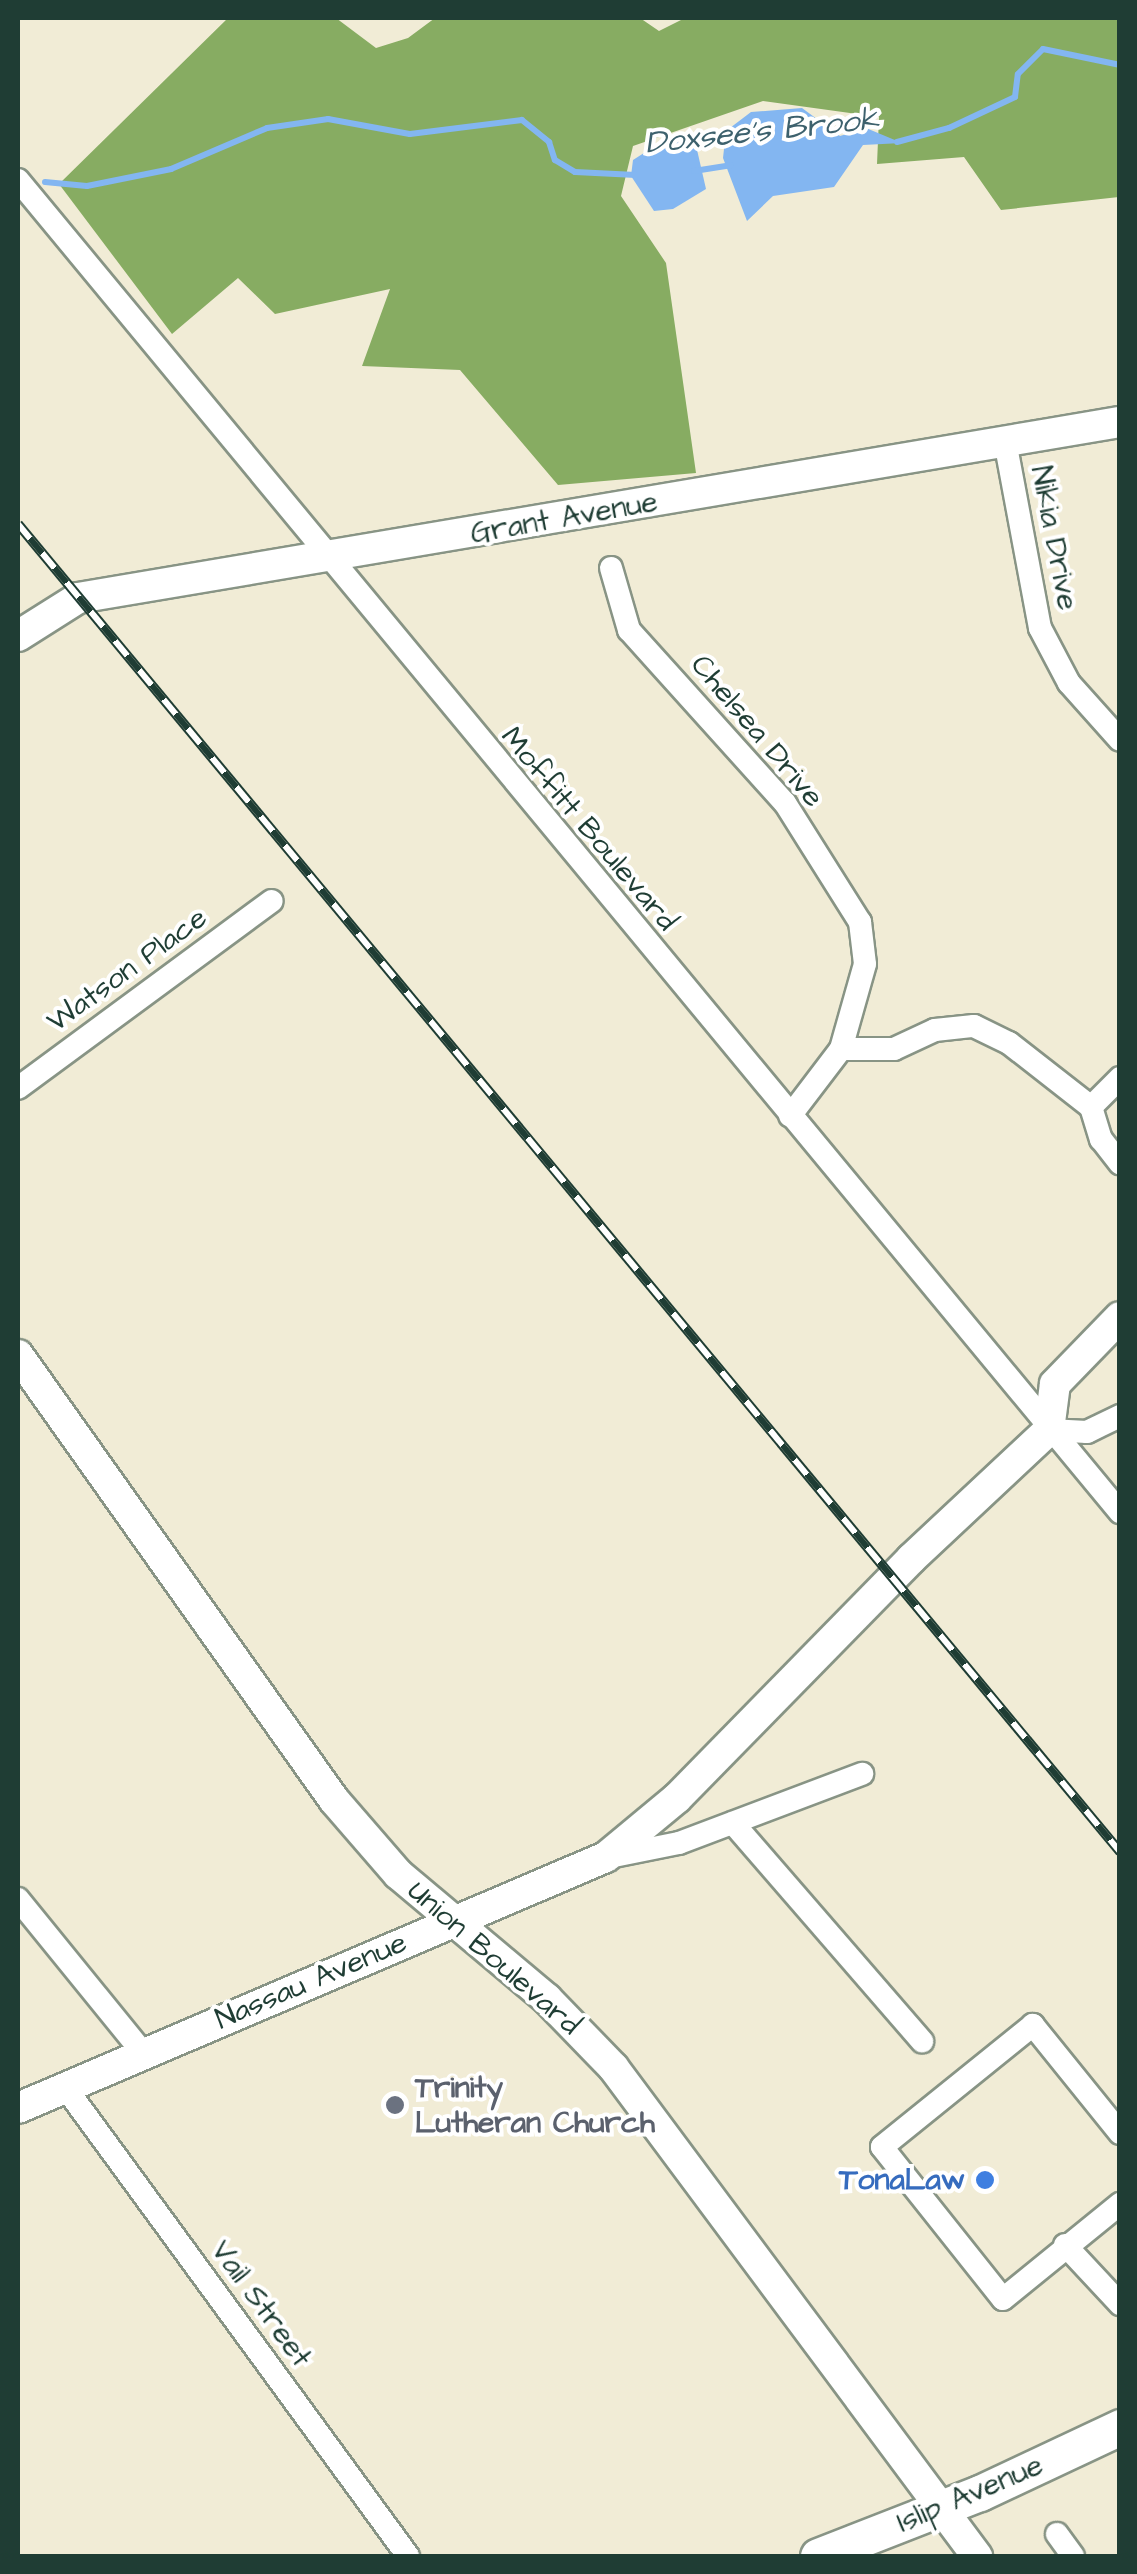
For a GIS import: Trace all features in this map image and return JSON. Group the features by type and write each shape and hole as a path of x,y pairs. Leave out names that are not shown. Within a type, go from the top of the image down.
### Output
{"main road":[{"name":"Islip Avenue","path":"818,2556 942,2508 1120,2428"}],"street":[{"name":"Moffitt Boulevard","path":"18,180 1120,1512"},
{"name":"Grant Avenue","path":"18,636 78,598 329,560 1120,422"},
{"name":"Nikia Drive","path":"1006,441 1040,628 1069,683 1120,740"},
{"name":"Chelsea Drive","path":"611,568 629,630 785,803 860,922 865,964 841,1050 790,1116"},
{"name":"Watson Place","path":"18,1088 272,901"},
{"path":"841,1050 894,1049 935,1030 974,1026 1009,1043 1091,1107 1102,1139 1120,1163"},
{"path":"1091,1107 1120,1078"},
{"path":"1120,1317 1054,1384 1049,1430 1086,1432 1120,1416"},
{"name":"Union Boulevard","path":"18,1355 334,1800 398,1874 454,1920 613,2067 977,2556"},
{"name":"Nassau Avenue","path":"606,1858 677,1798 911,1559 1049,1430"},
{"name":"Nassau Avenue","path":"18,2108 606,1858 700,1836 862,1774"},
{"path":"677,1798 700,1836"},
{"path":"733,1823 922,2041"},
{"path":"18,1898 144,2054"},
{"path":"1120,2133 1033,2025 882,2147 1003,2300 1065,2245 1120,2204"},
{"name":"Vail Street","path":"65,2087 408,2556"},
{"path":"1065,2245 1120,2304"},
{"path":"1057,2534 1073,2556"}],"green space":[{"path":"228,18 336,18 376,48 408,38 435,18 640,18 659,31 685,18 1119,18 1119,197 1001,210 964,157 877,164 879,117 763,101 633,146 621,196 666,263 696,473 558,485 460,370 362,366 390,289 275,314 238,278 172,334 59,184"}],"water":[{"path":"802,108 840,136 866,128 902,143 863,145 834,187 773,196 747,221 723,158 726,131 751,112"},
{"path":"695,141 706,189 673,209 654,211 631,176 633,160 658,144"}],"waterway":[{"name":"Doxsee's Brook","path":"897,142 949,128 1015,97 1018,74 1043,49 1120,65"},
{"name":"Doxsee's Brook","path":"45,182 87,186 171,169 267,128 328,119 410,134 522,120 549,142 555,160 575,172 636,175"},
{"name":"Doxsee's Brook","path":"694,171 731,165"}],"railway":[{"path":"18,524 1120,1852"}],"place":[{"name":"Trinity Lutheran Church","path":"395,2105"},
{"name":"TonaLaw","path":"985,2180"}]}
